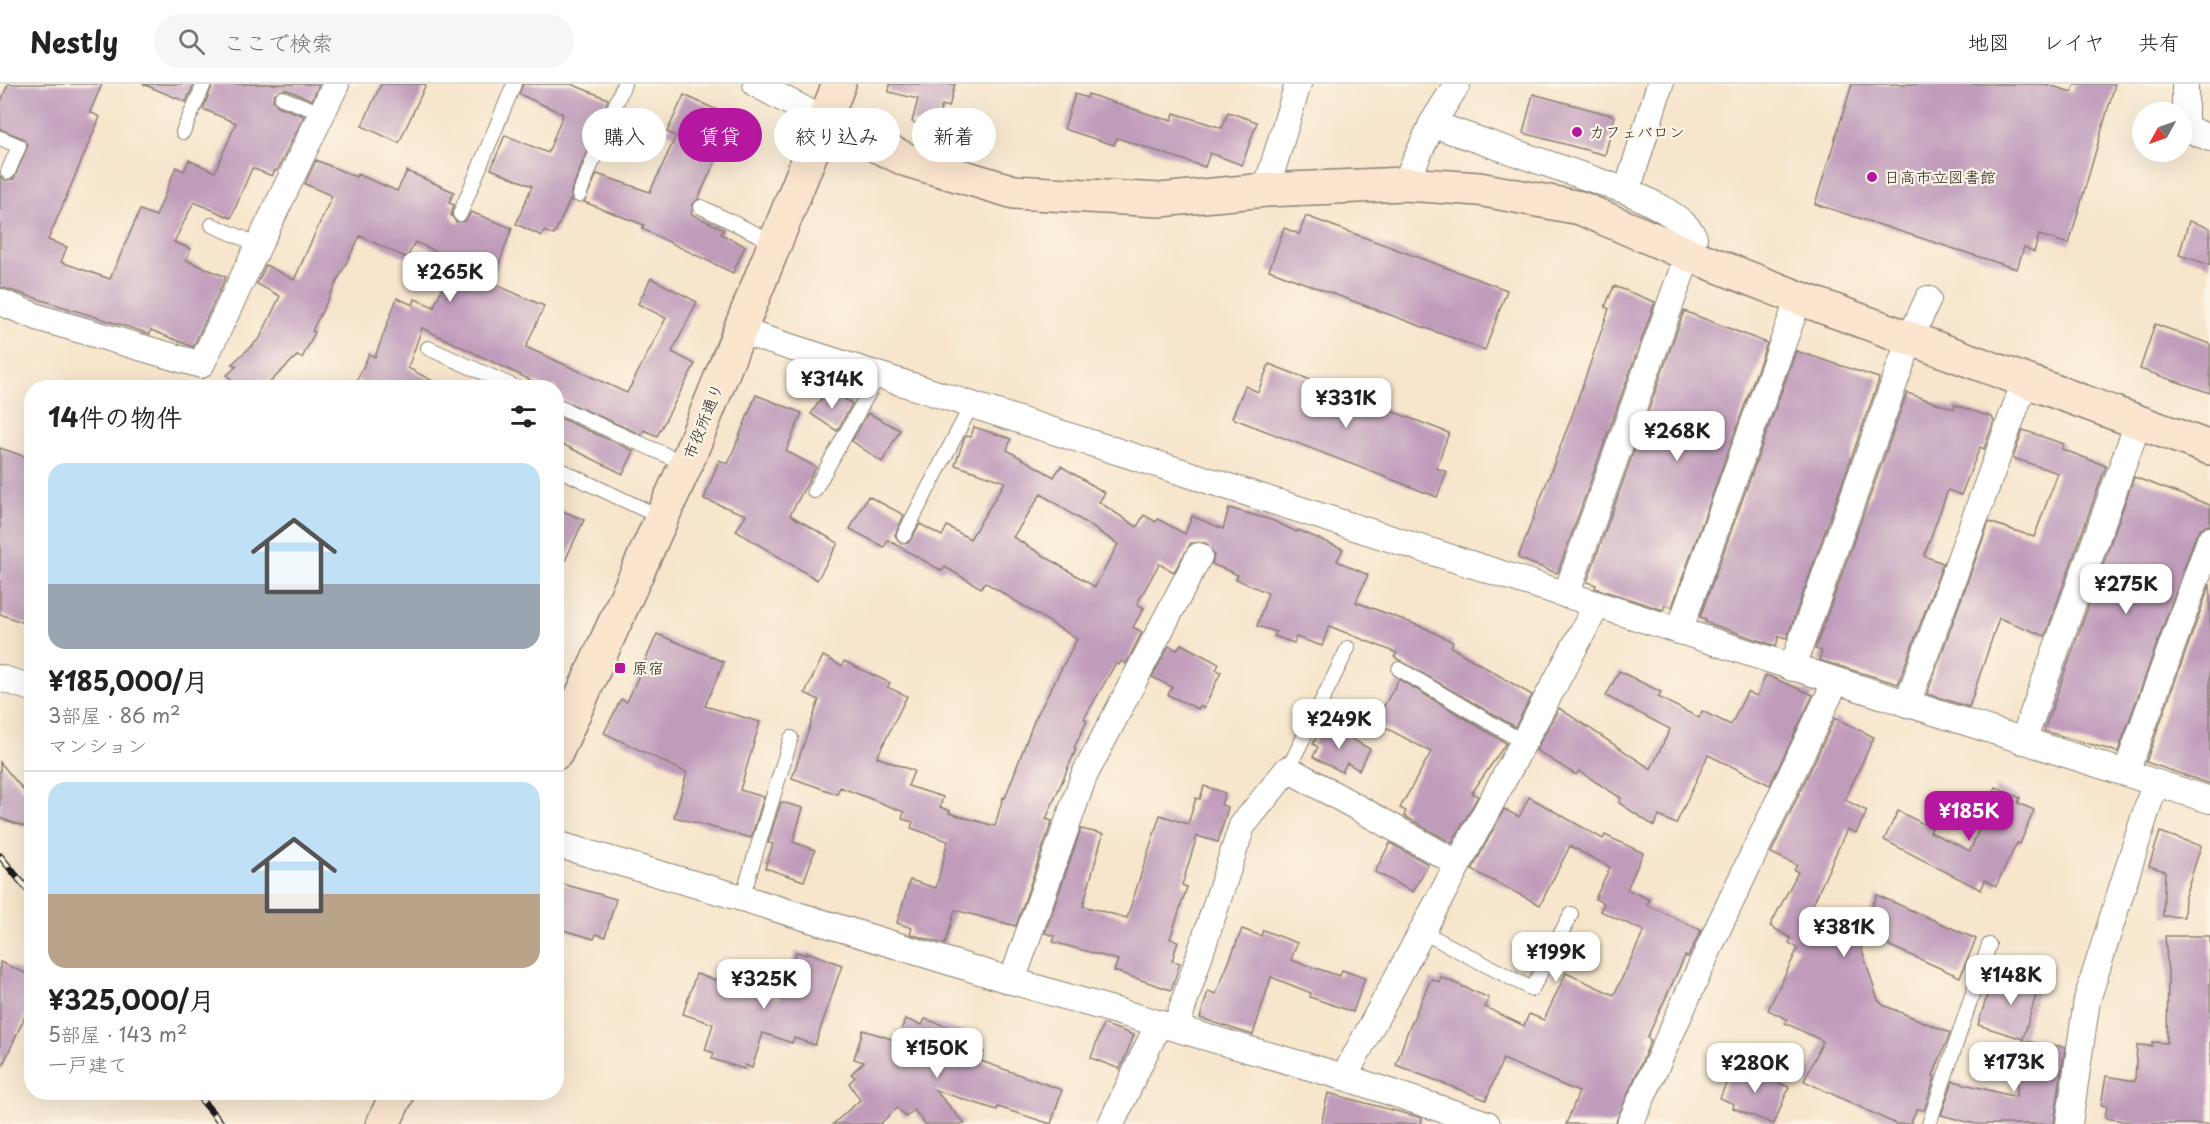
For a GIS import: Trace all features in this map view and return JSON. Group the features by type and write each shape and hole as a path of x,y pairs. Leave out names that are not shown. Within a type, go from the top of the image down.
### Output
{"street":[{"path":"0,302 40,318 201,365 336,84"},
{"path":"756,84 801,108"},
{"name":"市役所通り","path":"830,108 839,84"},
{"path":"1266,190 1298,84"},
{"path":"1405,184 1432,124 1457,84"},
{"path":"1627,191 1660,84"},
{"path":"2185,84 2184,128 2210,138"},
{"path":"1432,124 1627,191 1655,204 1691,230 1694,238 1690,255 1566,595"},
{"path":"900,157 1014,192 1160,200 1266,190 1405,184 1479,189 1580,208 1799,298 2210,448"},
{"name":"市役所通り","path":"564,735 686,464 809,162"},
{"path":"1679,631 1799,298"},
{"path":"1792,668 1910,339 1928,298"},
{"path":"740,331 1835,683 2210,800"},
{"path":"1907,704 2025,381"},
{"path":"2023,741 2138,423"},
{"path":"2126,773 2210,540"},
{"path":"1012,981 1084,776 1199,556"},
{"path":"1344,1077 1457,863 1598,605"},
{"path":"0,678 24,686"},
{"path":"1630,1124 1719,926 1835,683"},
{"path":"1112,1124 1168,1025 1242,826 1288,769 1457,863"},
{"path":"2068,1124 2087,1000 2155,783"},
{"path":"564,846 1012,981 1344,1077 1487,1124"},
{"path":"383,1124 394,1100"}],"lane":[{"path":"183,132 204,84"},
{"path":"460,214 514,84"},
{"path":"579,195 624,84"},
{"path":"282,98 322,113"},
{"path":"0,138 19,146 8,172"},
{"path":"701,207 776,243"},
{"path":"212,225 259,244"},
{"path":"428,348 499,380"},
{"path":"814,491 878,376"},
{"path":"904,535 971,406"},
{"path":"564,410 686,464"},
{"path":"564,472 662,518"},
{"path":"1288,769 1348,648"},
{"path":"1399,669 1523,742"},
{"path":"742,898 791,738"},
{"path":"1421,931 1532,989 1571,914"},
{"path":"1929,1124 1989,945"}],"building":[{"path":"8,84 102,84 90,112 100,117 48,240 67,247 61,262 110,279 140,210 156,216 176,167 184,171 189,160 215,172 236,123 203,109 213,84 319,84 312,100 285,89 274,94 273,100 278,106 304,116 277,171 275,170 272,176 252,168 231,218 194,202 174,242 191,249 186,260 226,277 193,347 151,330 150,334 0,287 0,176 5,180 14,179 28,145 22,138 0,129 0,104"},
{"path":"143,84 194,84 186,102"},
{"path":"381,84 426,84 399,143 362,126"},
{"path":"523,84 571,84 608,99 604,108 582,108 583,162 571,192 572,201 570,200 554,235 544,231 542,236 516,224 532,186 491,169 505,135 548,153 563,114 519,94"},
{"path":"890,84 955,84 949,107 942,105 941,108 916,108 918,99 889,92"},
{"name":"日高市立図書館","path":"1852,84 2045,84 2072,92 2075,84 2115,84 2069,244 2039,235 2034,252 2024,247 2017,269 1815,204"},
{"path":"1075,94 1087,98 1088,94 1164,119 1172,120 1174,113 1222,128 1228,112 1257,122 1242,165 1210,153 1205,167 1117,138 1114,145 1064,129"},
{"path":"1533,94 1615,116 1605,155 1523,133"},
{"path":"684,95 713,108 678,108"},
{"path":"678,108 678,162 715,162 698,199 693,204 691,214 724,229 721,234 745,246 733,273 642,229 644,225 584,202 597,174 650,192 664,162 666,162 676,136 667,132"},
{"path":"316,160 397,191 407,171 454,192 449,203 454,205 451,215 456,222 465,221 471,212 512,228 492,283 544,306 526,347 627,393 666,318 638,304 651,278 697,302 672,352 695,364 657,436 644,430 642,435 564,401 564,380 530,380 422,328 408,368 431,380 357,380 369,354 375,357 397,298 413,305 415,299 434,307 454,259 415,242 407,258 360,236 312,331 315,332 302,358 297,356 272,380 232,380 227,375 237,366 232,364 260,338 280,296 257,284 266,265 294,280 332,196 305,184"},
{"path":"1306,216 1507,290 1485,350 1269,270 1284,228 1299,234"},
{"path":"2189,221 2210,228 2210,265 2179,255"},
{"path":"1614,286 1655,302 1556,573 1518,558 1573,413 1609,309 1605,307"},
{"path":"1684,311 1767,343 1672,607 1665,605 1663,610 1595,588 1596,585 1587,582"},
{"path":"2155,324 2210,344 2210,393 2140,369"},
{"path":"1796,351 1879,378 1787,638 1779,636 1776,646 1705,622 1706,619 1700,617"},
{"path":"1269,364 1449,433 1436,468 1447,472 1437,497 1232,418 1245,386 1258,392"},
{"path":"826,391 833,396 836,393 852,404 837,431 811,414"},
{"path":"1907,393 1954,409 1955,405 1992,417 1994,421 1984,449 1980,447 1961,495 1948,490 1924,556 1943,563 1898,684 1819,660 1822,651 1815,649"},
{"path":"756,395 802,413 786,451 816,467 790,515 838,543 817,580 736,531 746,515 704,499 719,460 728,464"},
{"path":"868,413 900,430 882,462 852,441"},
{"path":"564,420 634,451 623,474 564,445"},
{"path":"974,427 1011,439 1007,450 1054,477 1061,466 1105,493 1099,502 1137,527 1144,515 1156,522 1158,519 1185,534 1192,516 1223,529 1229,508 1271,520 1343,549 1337,561 1368,575 1356,602 1425,628 1453,642 1451,647 1532,695 1515,727 1394,657 1397,653 1329,626 1322,646 1296,637 1294,643 1274,636 1276,632 1257,626 1268,593 1236,579 1238,575 1212,564 1214,555 1206,543 1191,543 1174,572 1159,564 1137,604 1144,608 1133,627 1142,632 1126,664 1121,661 1119,665 1116,663 1084,719 1087,721 1046,819 1052,821 1016,926 955,910 945,944 910,934 912,928 897,923 910,880 936,888 948,841 911,828 913,822 902,819 904,812 840,787 837,794 792,778 819,700 805,693 823,656 842,666 844,661 890,683 887,687 907,696 877,757 914,771 908,786 943,797 940,807 950,811 949,813 995,826 1003,797 1005,798 1034,721 1077,639 985,582 981,588 945,567 942,571 888,540 884,547 850,529 868,496 904,515 895,535 900,543 909,542 920,524 942,536 947,526 970,539 1005,482 955,465 964,439 966,436 971,437","holes":["1041,494 1118,544 1095,587 1013,537"]},
{"path":"2023,430 2064,444 2062,449 2106,466 2045,636 1999,618 1969,707 1927,694 1989,522 2034,537 2058,473 2013,458"},
{"path":"0,448 24,456 24,623 0,614"},
{"path":"2134,477 2210,505 2210,525 2201,528 2196,535 2118,752 2044,731"},
{"path":"564,511 584,520 564,563"},
{"path":"2210,584 2210,784 2146,762"},
{"path":"657,634 724,662 705,706 760,722 740,790 764,797 751,838 674,817 687,773 604,733 621,699 627,702"},
{"path":"1181,644 1219,664 1216,670 1221,672 1204,708 1200,706 1198,709 1168,695 1172,687 1152,677 1169,646 1177,650"},
{"path":"1619,671 1661,692 1658,697 1699,718 1702,711 1731,725 1747,692 1757,696 1766,675 1813,695 1770,785 1708,755 1676,824 1659,816 1654,826 1619,803 1621,798 1579,771 1576,775 1536,750 1559,708 1651,769 1670,729 1606,696"},
{"path":"1399,679 1506,743 1472,793 1478,796 1452,843 1404,816 1406,811 1400,808 1431,752 1375,722"},
{"path":"1835,718 1874,737 1845,800 1867,811 1856,833 1847,829 1810,911 1857,935 1878,1000 1883,1005 1950,1033 1933,1076 1935,1077 1924,1110 1917,1109 1910,1124 1896,1124 1804,1081 1823,1041 1785,1023 1787,1019 1768,1010 1798,948 1789,943 1791,938 1770,926 1798,872 1794,870 1797,865 1771,853"},
{"path":"1324,724 1370,749 1359,770 1347,763 1342,772 1313,757 1318,747 1313,744"},
{"path":"0,762 24,791 24,826 0,818"},
{"path":"1204,786 1225,793 1221,805 1228,807 1218,842 1197,836 1182,885 1187,887 1170,939 1178,941 1172,961 1180,963 1171,990 1114,971 1118,960 1053,942 1055,936 1045,933 1081,829 1103,834 1083,906 1127,918 1160,815 1188,824 1196,798 1200,799"},
{"path":"1996,787 2020,798 2018,803 2034,810 2020,844 2017,843 1996,886 1985,880 1981,890 1884,840 1898,811 1932,828 1930,832 1970,851"},
{"path":"1529,797 1603,839 1605,835 1643,853 1627,889 1650,900 1647,905 1701,930 1688,957 1685,956 1647,1038 1651,1040 1615,1124 1566,1124 1579,1092 1503,1059 1486,1100 1396,1065 1407,1033 1431,979 1439,982 1441,977 1489,998 1485,1007 1524,1026 1529,1014 1544,1020 1566,973 1614,995 1644,931 1600,911 1604,903 1595,899 1610,867 1570,846 1540,905 1472,870 1504,809 1519,817"},
{"path":"781,802 803,808 793,842 815,850 804,881 765,868 773,844 768,843"},
{"path":"2160,832 2201,846 2185,896 2184,917 2163,916 2165,871 2149,866"},
{"path":"1390,843 1428,864 1413,892 1375,872"},
{"path":"564,884 616,899 605,937 596,934 594,939 564,930"},
{"path":"1877,895 1976,939 1960,977 1861,933"},
{"path":"1242,929 1261,936 1263,930 1297,943 1291,960 1340,976 1342,970 1365,978 1353,1012 1310,997 1311,993 1271,977 1253,1035 1200,1018 1208,991 1216,994"},
{"path":"2165,936 2210,936 2210,1124 2140,1124 2105,1118 2107,1106 2101,1105 2106,1076 2135,1081 2137,1045 2152,1046 2152,1042 2167,1043 2168,974"},
{"path":"796,952 806,955 807,952 842,965 815,1045 794,1038 792,1043 763,1033 752,1068 745,1065 744,1069 712,1059 714,1053 705,1050 713,1024 683,1014 696,974 779,999"},
{"path":"0,962 24,972 24,1018 0,1071"},
{"path":"2021,969 2042,975 2023,1039 1978,1025 1990,986 2008,991 2012,980 2017,982"},
{"path":"905,1019 922,1025 925,1019 972,1035 968,1047 984,1052 981,1061 1062,1090 1051,1124 935,1090 965,1124 925,1124 914,1110 906,1117 897,1108 880,1124 833,1124 860,1100 849,1083 855,1077 851,1074 864,1062 854,1059 863,1030 898,1041"},
{"path":"1103,1024 1134,1035 1120,1069 1091,1058"},
{"path":"2023,1041 2065,1047 2054,1124 1975,1124 1941,1115 1953,1081 2016,1097"},
{"path":"1741,1063 1763,1071 1761,1076 1789,1087 1774,1124 1733,1108 1734,1104 1720,1098 1731,1072 1737,1074"},
{"path":"1328,1093 1422,1118 1421,1124 1321,1124"}],"railway":[{"path":"0,856 24,885"},
{"path":"202,1100 222,1124"}],"place":[{"name":"カフェバロン","path":"1577,132"},
{"name":"日高市立図書館","path":"1872,177"},
{"name":"原宿","path":"620,668"}]}
